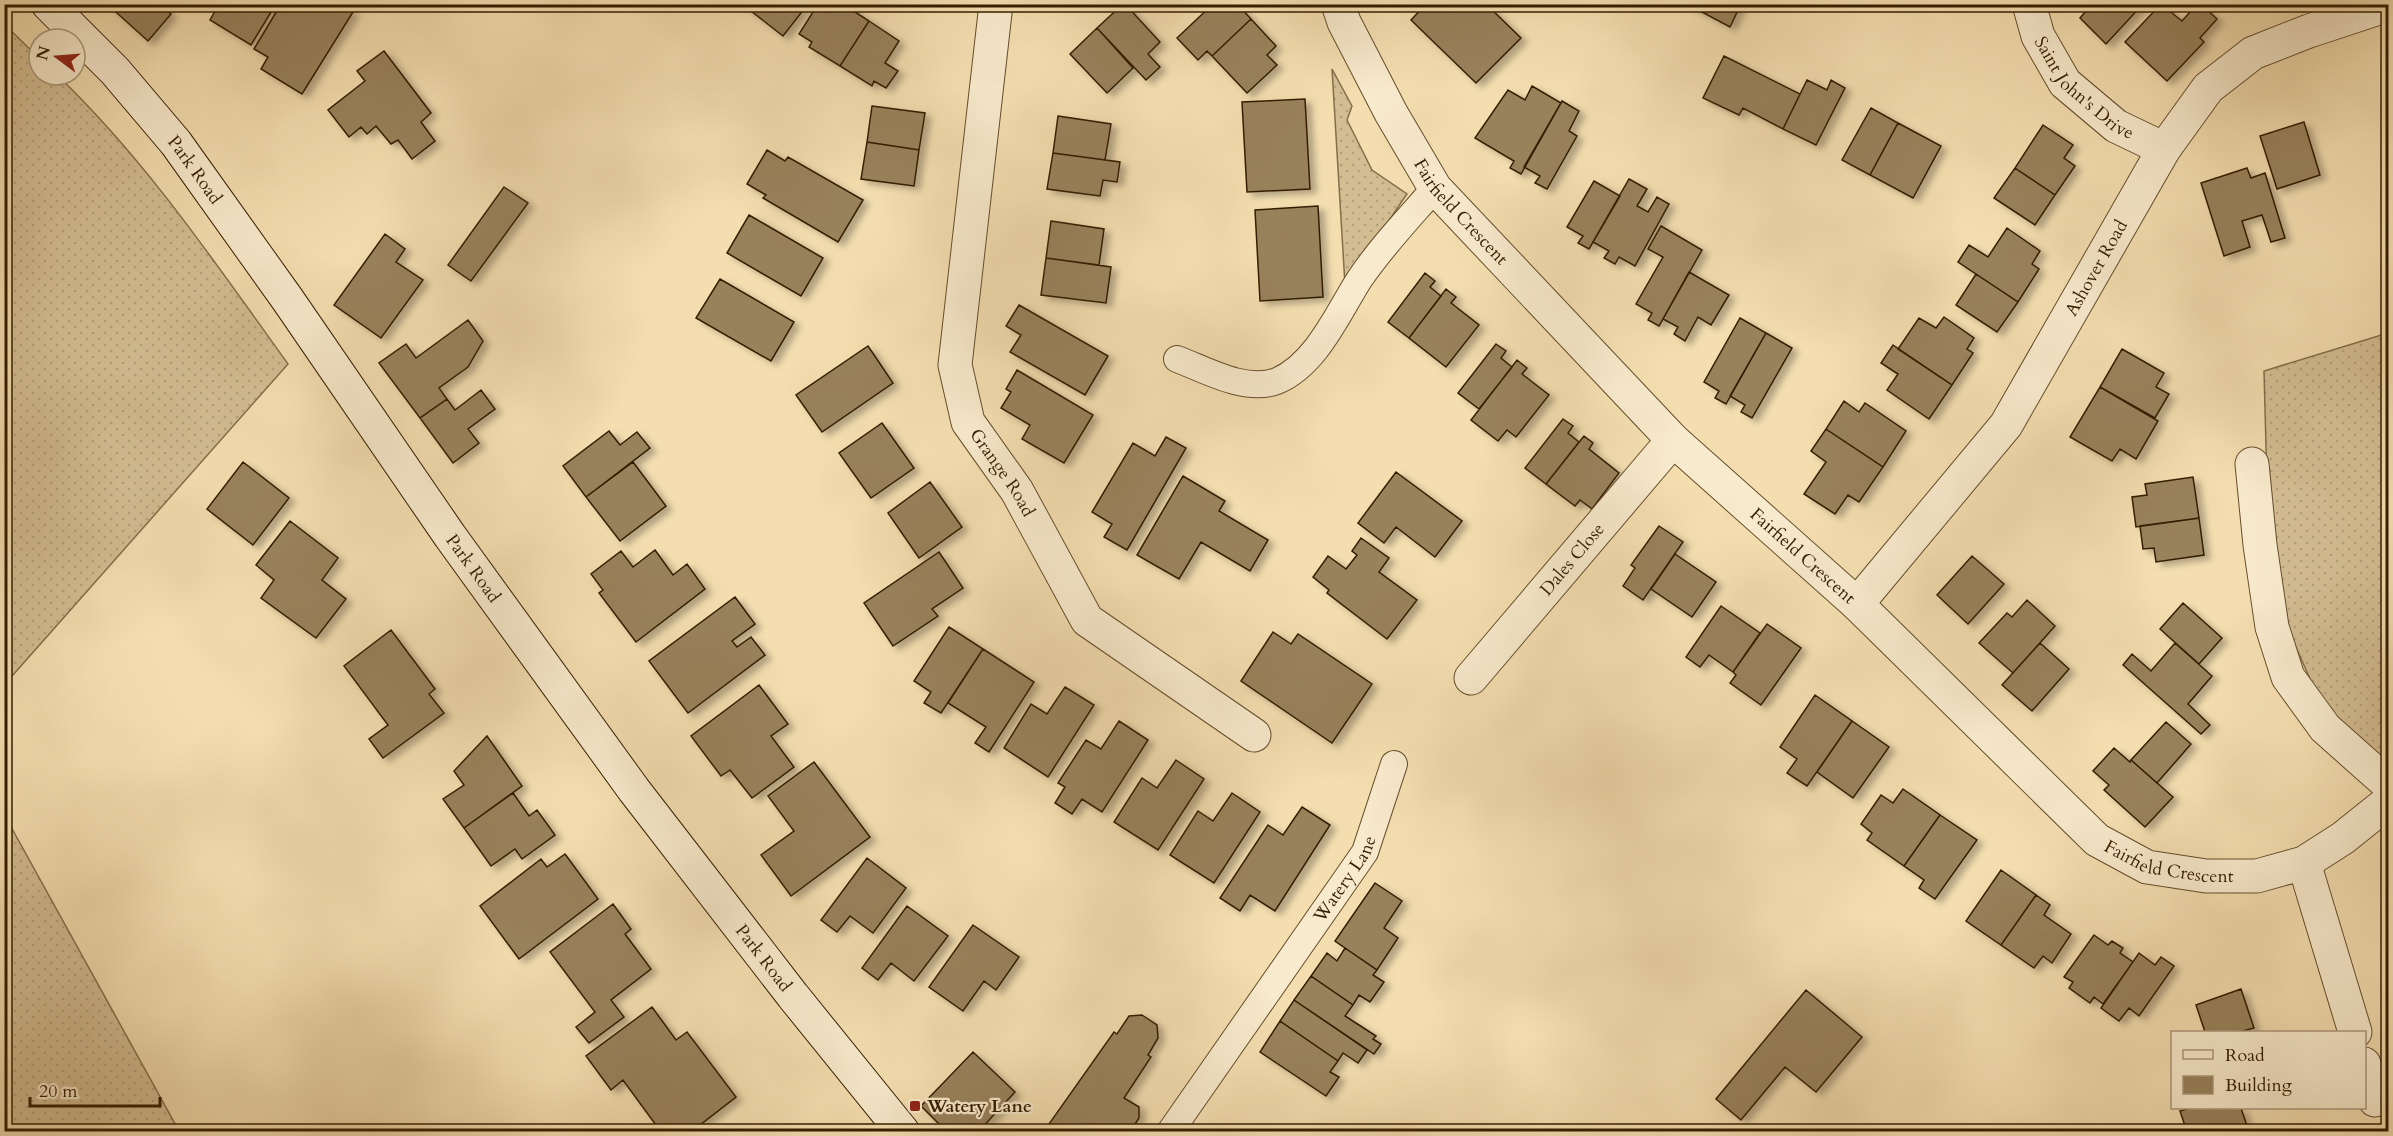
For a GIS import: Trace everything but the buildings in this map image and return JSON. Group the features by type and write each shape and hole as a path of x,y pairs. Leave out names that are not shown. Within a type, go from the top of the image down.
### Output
{"street":[{"name":"Park Road","path":"48,4 115,70 176,143 288,300 450,536 634,790 793,996 903,1131"},
{"name":"Grange Road","path":"996,4 956,365 968,422 1017,491 1087,620 1254,735"},
{"name":"Fairfield Crescent","path":"1338,4 1344,22 1391,113 1435,188 1673,440 1857,604 2097,840 2146,867 2206,876 2257,876 2304,862 2343,838 2388,802"},
{"name":"Saint John's Drive","path":"2028,4 2038,36 2065,83 2116,126 2164,149"},
{"name":"Ashover Road","path":"1857,604 2006,425 2164,149 2208,88 2253,53 2309,31 2388,5"},
{"name":"Dales Close","path":"1471,678 1673,440"},
{"path":"2252,464 2260,545 2272,627 2288,677 2325,728 2388,784"},
{"path":"2304,862 2355,1031"},
{"path":"2366,1071 2375,1100"}],"lane":[{"path":"1177,358 1242,384 1276,381 1300,367 1334,324 1359,280 1386,244 1435,188"},
{"name":"Watery Lane","path":"1170,1131 1365,852 1394,764"}],"shaded area":[{"path":"5,25 27,46 27,87 69,87 90,108 121,142 179,214 288,364 5,684"},
{"path":"1332,69 1352,106 1347,120 1372,170 1407,194 1345,285"},
{"path":"2388,333 2388,768 2319,699 2283,618 2267,484 2264,371"},
{"path":"5,816 179,1131 5,1131"}],"place":[{"name":"Watery Lane","path":"915,1106"}]}
